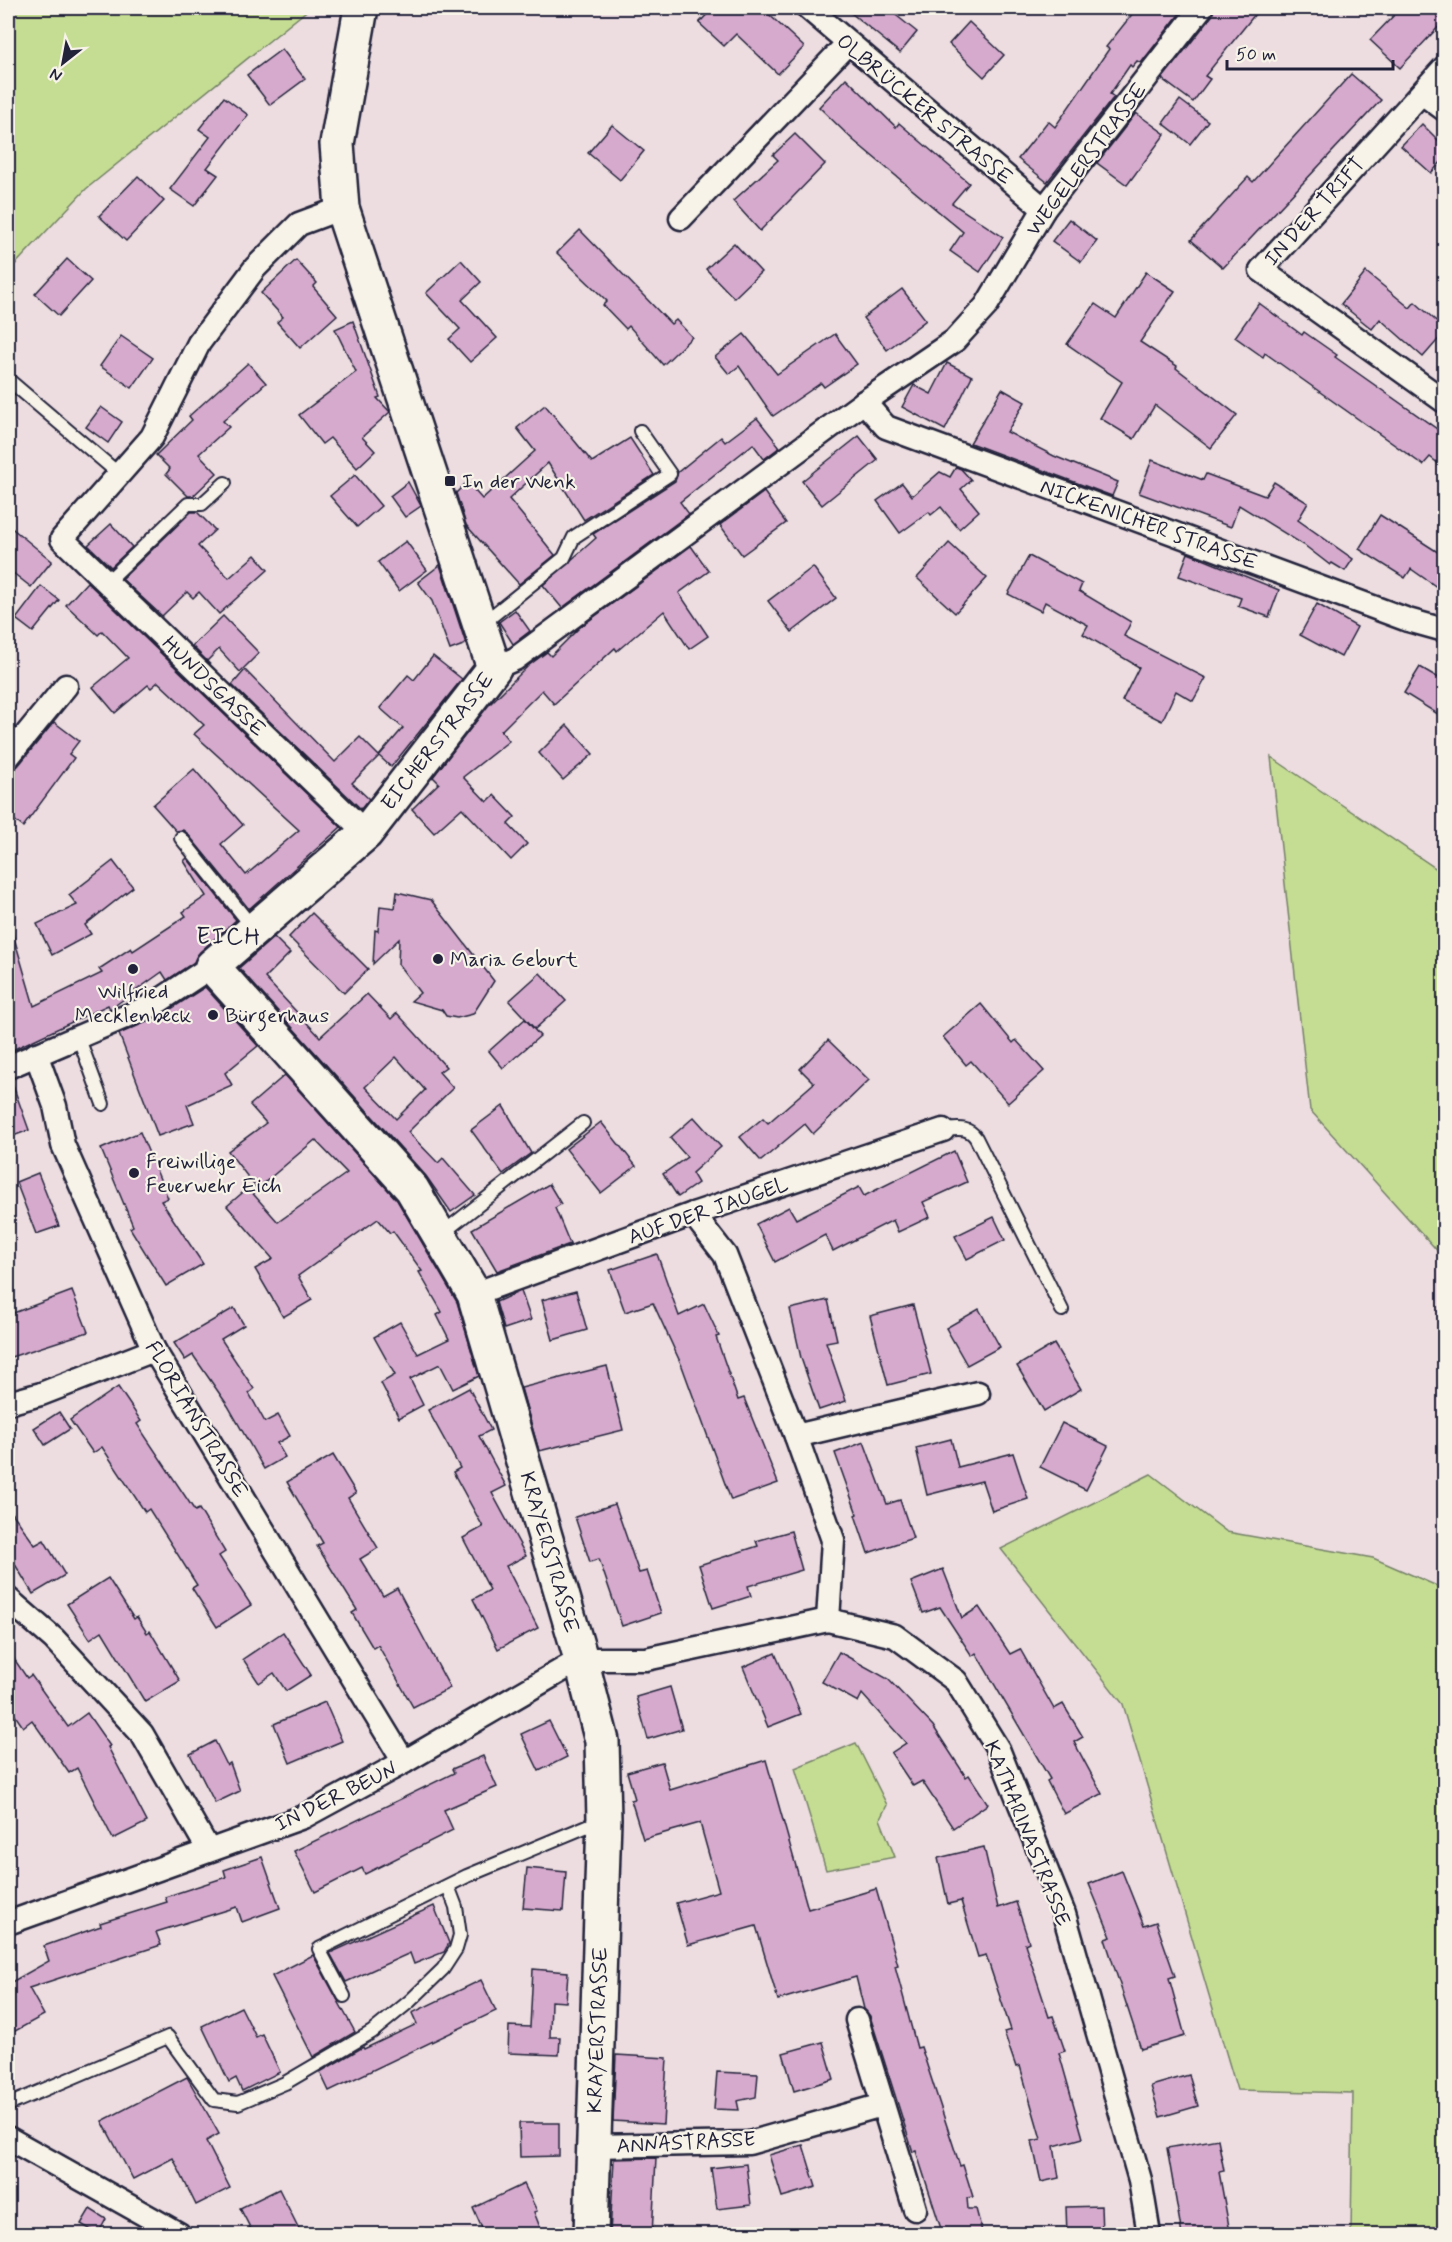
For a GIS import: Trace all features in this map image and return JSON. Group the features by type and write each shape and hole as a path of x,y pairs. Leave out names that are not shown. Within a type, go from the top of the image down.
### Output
{"street":[{"path":"361,8 337,144 342,208 494,668"},
{"name":"OLBRÜCKER STRASSE","path":"808,8 847,44 1044,209"},
{"name":"WEGELERSTRASSE","path":"864,402 954,341 986,306 1044,209 1201,8"},
{"path":"681,218 847,44"},
{"name":"IN DER TRIFT","path":"1444,68 1261,270 1444,401"},
{"path":"1422,93 1444,109"},
{"path":"119,474 152,437 199,343 255,268 299,224 342,208"},
{"name":"NICKENICHER STRASSE","path":"864,402 886,427 1408,620 1444,630"},
{"name":"EICHERSTRASSE","path":"8,1067 153,1005 212,966 366,833 494,668 515,659 864,402"},
{"name":"HUNDSGASSE","path":"119,474 62,539 366,833"},
{"path":"8,757 66,687"},
{"name":"KRAYERSTRASSE","path":"212,966 412,1189 474,1294 581,1659 602,1741 604,1819 591,2235"},
{"name":"FLORIANSTRASSE","path":"36,1054 55,1106 63,1145 154,1350 405,1762"},
{"name":"AUF DER JAUGEL","path":"474,1294 693,1214 943,1130"},
{"path":"693,1214 725,1255 796,1436 833,1540 828,1620"},
{"path":"8,1403 41,1394 154,1350"},
{"path":"796,1436 978,1393"},
{"path":"8,1599 54,1639 142,1734 208,1849"},
{"name":"KATHARINASTRASSE","path":"581,1659 646,1659 828,1620 895,1636 956,1681 998,1749 1064,1914 1140,2180 1149,2235"},
{"name":"IN DER BEUN","path":"9,1920 303,1817 405,1762 581,1659"},
{"path":"857,2020 915,2209"},
{"name":"ANNASTRASSE","path":"593,2146 748,2142 882,2105"},
{"path":"8,2138 179,2235"}],"lane":[{"path":"10,381 119,474"},
{"path":"480,626 564,558 574,537 670,474 640,431"},
{"path":"107,582 188,504 202,504 225,483"},
{"path":"182,838 254,930"},
{"path":"78,1036 103,1104"},
{"path":"439,1235 583,1123"},
{"path":"943,1130 972,1131 1062,1310"},
{"path":"344,1996 319,1949 448,1886 604,1819"},
{"path":"8,2105 168,2037 214,2100 238,2103 285,2083 372,2032 442,1969 456,1949 460,1935 456,1907 448,1886"}],"green space":[{"path":"8,8 310,8 86,189 8,272"},
{"path":"1271,757 1444,874 1444,1258 1310,1110"},
{"path":"1151,1474 1227,1532 1373,1558 1444,1589 1444,2234 1351,2234 1353,2093 1237,2090 1123,1704 1001,1549"},
{"path":"856,1743 887,1805 880,1819 895,1857 826,1870 795,1768"}],"building":[{"path":"713,8 762,8 804,47 778,74 736,34 724,46 699,23"},
{"path":"845,8 887,8 917,32 900,53"},
{"path":"1137,8 1184,8 1141,63 1137,61 1132,67 1130,65 1110,94 1114,97 1047,182 1018,159 1048,121 1055,127 1109,49 1106,47"},
{"path":"1214,8 1260,8 1205,76 1210,79 1193,102 1162,79 1212,16"},
{"path":"1401,8 1444,8 1444,21 1400,68 1370,40"},
{"path":"969,22 1004,55 984,77 949,44"},
{"path":"282,49 305,79 270,105 247,75"},
{"path":"1351,74 1381,100 1223,268 1191,240 1248,177 1253,182"},
{"path":"846,78 896,127 899,123 969,183 952,203 1003,237 980,272 950,251 963,232 853,140 819,107"},
{"path":"224,97 248,115 207,168 218,175 194,206 170,189 210,137 199,129"},
{"path":"1180,100 1208,121 1190,144 1163,123"},
{"path":"1136,113 1165,134 1127,185 1097,163"},
{"path":"1422,124 1444,146 1444,159 1431,173 1401,146"},
{"path":"612,125 644,151 620,180 588,153"},
{"path":"795,134 825,164 760,231 733,201 778,160 773,155"},
{"path":"138,176 164,201 126,241 99,216"},
{"path":"1069,219 1097,241 1081,262 1052,241"},
{"path":"580,230 671,324 676,320 692,337 663,365 629,326 626,329 603,305 607,301 557,253"},
{"path":"734,243 761,272 734,298 706,269"},
{"path":"67,259 91,281 59,316 35,294"},
{"path":"296,260 317,283 313,287 337,315 300,348 277,322 283,317 261,293"},
{"path":"461,260 481,282 462,300 497,338 470,362 449,339 460,329 426,293"},
{"path":"1146,272 1175,291 1140,342 1177,366 1176,368 1237,415 1211,448 1155,405 1134,439 1100,418 1122,382 1067,344 1095,304 1116,318"},
{"path":"1366,272 1410,308 1415,302 1444,328 1444,333 1423,357 1380,319 1372,329 1341,304"},
{"path":"902,289 926,320 887,350 863,318"},
{"path":"1259,303 1302,335 1304,332 1337,355 1335,357 1444,434 1444,468 1430,457 1423,465 1265,353 1263,357 1235,337"},
{"path":"353,321 380,397 377,398 390,412 362,437 375,451 357,468 330,438 322,444 299,415 356,372 335,329"},
{"path":"744,334 777,374 835,334 857,364 824,387 821,383 773,416 739,366 729,374 715,357"},
{"path":"121,336 153,358 132,388 100,366"},
{"path":"248,363 266,383 223,421 229,427 199,454 217,473 193,496 188,496 166,474 170,469 156,455 192,420 189,416"},
{"path":"947,363 972,376 945,430 902,407 914,385 931,394"},
{"path":"1002,389 1025,402 1007,432 1054,456 1118,482 1112,496 970,443"},
{"path":"545,405 592,462 630,438 654,475 584,520 548,463 509,499 555,555 519,584 466,525 456,493 467,482 482,499 535,451 517,428"},
{"path":"101,407 122,422 108,443 86,427"},
{"path":"757,418 780,447 764,459 753,444 680,502 689,514 562,608 543,585 596,538 593,534 675,481 678,472 721,437 725,442"},
{"path":"859,436 878,460 822,505 802,481"},
{"path":"1152,460 1203,480 1206,474 1265,496 1274,482 1308,503 1298,520 1353,559 1345,571 1332,563 1330,565 1304,545 1239,505 1231,527 1139,493"},
{"path":"956,467 971,480 961,489 979,511 959,529 941,507 931,515 929,512 900,533 877,501 902,483 912,496 940,472 950,477"},
{"path":"355,475 381,506 357,527 330,496"},
{"path":"408,482 421,506 405,517 390,496"},
{"path":"764,492 786,523 742,555 720,525"},
{"path":"191,512 197,512 215,530 198,546 229,578 255,555 268,570 219,614 199,592 193,598 187,592 162,616 122,579"},
{"path":"1380,515 1444,556 1444,592 1411,569 1405,578 1359,549"},
{"path":"111,524 132,547 111,567 88,545"},
{"path":"8,525 52,561 31,587 8,569"},
{"path":"406,541 427,570 399,591 378,562"},
{"path":"949,543 987,578 955,613 917,578"},
{"path":"691,546 709,571 679,593 708,636 689,649 664,611 617,651 615,648 554,704 542,690 501,731 509,741 463,777 487,802 494,795 515,817 508,824 527,844 511,860 462,808 434,833 412,809 439,783 433,777 488,706 528,666 547,652 551,656 579,628"},
{"path":"1188,553 1279,590 1269,617 1238,606 1241,598 1179,576"},
{"path":"1029,556 1082,584 1079,591 1131,622 1124,636 1206,678 1193,701 1176,691 1162,721 1122,701 1139,667 1083,634 1088,625 1045,602 1041,611 1008,594"},
{"path":"440,565 466,644 450,650 432,601 418,582"},
{"path":"813,567 836,598 792,632 768,601"},
{"path":"87,582 341,827 249,909 187,833 183,830 176,831 153,805 194,769 243,825 221,844 246,875 299,830 194,734 204,725 158,682 151,688 148,685 115,713 93,687 128,658 102,631 98,635 66,605"},
{"path":"41,586 59,600 33,632 16,619"},
{"path":"1317,604 1357,627 1341,657 1300,635"},
{"path":"515,610 530,631 513,644 499,622"},
{"path":"223,616 259,653 240,672 219,649 207,661 192,646"},
{"path":"433,656 462,679 391,767 379,756 403,728 380,708 408,675 414,680"},
{"path":"1420,667 1444,681 1444,718 1404,693"},
{"path":"245,670 335,762 360,737 379,756 352,783 369,799 361,809 232,685"},
{"path":"54,722 79,741 69,754 74,758 23,827 8,815 8,773 18,766"},
{"path":"567,725 593,754 563,780 539,753"},
{"path":"187,858 236,920 200,952 194,962 167,980 162,972 110,1009 108,1005 8,1052 8,932 12,931 34,1006 102,973 99,969 131,948 133,951 186,916 183,912 206,896 184,861"},
{"path":"113,861 133,887 85,925 91,934 52,955 37,924 77,905 69,895"},
{"name":"Maria Geburt","path":"397,892 431,900 494,981 473,1014 457,1018 446,1016 442,1010 411,1001 420,993 398,964 399,939 373,964 375,930 378,931 380,906 395,908"},
{"path":"312,913 368,969 344,993 289,937"},
{"path":"274,937 290,953 265,978 320,1037 367,994 391,1019 397,1013 446,1067 439,1072 453,1088 408,1132 438,1163 443,1158 475,1195 451,1212 426,1176 239,968","holes":["396,1057 425,1090 396,1119 365,1087"]},
{"path":"540,973 566,1001 535,1029 509,1001"},
{"path":"205,987 258,1046 225,1073 232,1085 187,1105 194,1123 158,1136 119,1034 160,1016"},
{"path":"981,1004 1013,1043 1016,1040 1044,1071 1008,1103 971,1061 966,1065 943,1037"},
{"path":"525,1019 540,1036 503,1068 489,1051"},
{"path":"828,1040 869,1080 813,1134 805,1124 761,1161 740,1137 763,1118 768,1123 814,1083 800,1069"},
{"path":"285,1075 397,1200 457,1302 479,1376 453,1389 440,1364 410,1379 423,1405 399,1418 381,1383 395,1375 374,1337 400,1322 418,1354 449,1339 437,1315 442,1312 419,1272 422,1271 393,1231 390,1233 378,1219 298,1276 312,1300 283,1317 255,1269 273,1259 227,1206 248,1188 278,1222 347,1173 315,1140 257,1189 228,1151 266,1123 250,1105"},
{"path":"8,1080 11,1080 29,1130 8,1138"},
{"path":"503,1106 531,1153 503,1174 471,1130"},
{"path":"694,1117 721,1147 692,1173 698,1183 678,1197 663,1174 687,1157 670,1138"},
{"path":"601,1122 636,1166 601,1193 566,1149"},
{"path":"140,1132 168,1198 161,1201 203,1264 166,1286 130,1228 133,1226 101,1149"},
{"path":"954,1151 967,1182 923,1202 930,1217 898,1232 893,1220 833,1251 825,1235 775,1262 756,1224 789,1207 796,1219 859,1187 864,1196"},
{"path":"38,1173 59,1226 36,1234 16,1182"},
{"path":"549,1184 561,1204 555,1208 570,1244 497,1271 472,1229"},
{"path":"994,1217 1005,1240 967,1259 955,1236"},
{"path":"657,1254 679,1316 704,1304 719,1336 716,1337 738,1400 744,1398 778,1483 731,1500 682,1366 653,1303 625,1312 610,1270"},
{"path":"72,1291 88,1332 8,1358 8,1315"},
{"path":"521,1291 531,1320 504,1329 496,1302"},
{"path":"576,1291 587,1330 553,1340 542,1300"},
{"path":"828,1300 837,1340 826,1342 846,1401 819,1410 801,1358 790,1309"},
{"path":"913,1305 931,1374 888,1385 870,1316"},
{"path":"234,1308 244,1325 221,1339 254,1389 249,1393 265,1422 278,1415 290,1436 277,1443 285,1457 264,1469 228,1406 193,1355 185,1360 174,1343"},
{"path":"979,1309 1000,1347 967,1365 946,1328"},
{"path":"1054,1344 1081,1389 1044,1411 1017,1366"},
{"path":"607,1366 623,1430 539,1451 521,1388"},
{"path":"118,1387 141,1421 137,1424 195,1511 199,1509 225,1552 219,1556 251,1605 217,1627 192,1588 197,1585 149,1509 145,1512 102,1447 93,1453 70,1420"},
{"path":"469,1388 491,1430 479,1436 506,1486 492,1493 526,1556 506,1566 538,1628 498,1649 473,1599 490,1590 463,1538 483,1527 453,1472 460,1468 428,1410"},
{"path":"59,1412 70,1429 45,1445 34,1428"},
{"path":"1062,1423 1108,1446 1086,1490 1040,1467"},
{"path":"951,1439 958,1467 1013,1453 1028,1499 992,1511 982,1481 927,1495 916,1448"},
{"path":"864,1442 887,1504 900,1500 913,1538 868,1553 835,1453"},
{"path":"333,1455 356,1493 348,1498 378,1548 360,1559 383,1596 397,1588 450,1688 413,1707 378,1645 373,1648 352,1613 357,1610 317,1546 323,1543 287,1482"},
{"path":"615,1504 639,1573 647,1571 661,1613 622,1626 599,1559 590,1562 575,1517"},
{"path":"8,1507 35,1545 44,1540 65,1575 33,1594 8,1553"},
{"path":"791,1531 802,1570 748,1586 751,1596 713,1608 699,1565 758,1546 756,1541"},
{"path":"943,1569 962,1618 979,1607 1010,1654 1020,1649 1054,1709 1063,1704 1083,1737 1074,1742 1102,1794 1064,1814 1047,1781 1050,1779 976,1653 972,1656 940,1607 923,1613 911,1582"},
{"path":"108,1578 134,1619 137,1617 147,1633 150,1631 180,1681 145,1702 102,1631 90,1639 67,1604"},
{"path":"283,1632 311,1675 286,1691 274,1673 259,1683 243,1659"},
{"path":"8,1650 27,1678 31,1675 68,1727 87,1713 110,1746 108,1747 147,1822 113,1839 77,1768 69,1773 32,1720 23,1727 8,1705"},
{"path":"839,1652 888,1679 933,1726 966,1777 969,1775 988,1804 953,1828 922,1781 913,1786 891,1753 906,1743 862,1694 858,1702 822,1682"},
{"path":"775,1653 801,1714 768,1727 743,1667"},
{"path":"670,1687 682,1729 648,1739 636,1697"},
{"path":"325,1702 342,1741 290,1763 274,1724"},
{"path":"549,1721 567,1757 539,1771 521,1734"},
{"path":"215,1741 227,1765 230,1763 240,1791 215,1803 190,1754"},
{"path":"483,1756 497,1787 444,1810 453,1830 365,1874 362,1868 315,1892 294,1851 454,1773 452,1769"},
{"path":"766,1760 808,1909 876,1889 898,1965 895,1966 917,2048 921,2047 960,2166 963,2165 973,2197 967,2198 968,2209 976,2209 983,2235 943,2235 916,2151 913,2152 870,2016 864,2009 856,1977 778,2000 756,1926 688,1945 676,1903 719,1891 700,1823 643,1839 631,1800 635,1799 627,1772 662,1762 670,1790"},
{"path":"984,1847 998,1908 1016,1902 1029,1942 1025,1944 1049,2017 1053,2016 1065,2051 1059,2053 1083,2138 1054,2146 1059,2178 1041,2182 1032,2141 1041,2139 1020,2066 1016,2067 1004,2032 1011,2030 986,1955 978,1957 961,1901 948,1904 938,1858"},
{"path":"262,1857 280,1908 242,1922 237,1907 156,1932 161,1945 29,1988 44,2015 8,2035 8,1984 49,1961 44,1946 101,1926 100,1923 167,1902 165,1897 226,1877 224,1870"},
{"path":"527,1868 566,1872 563,1911 523,1908"},
{"path":"1122,1871 1144,1926 1156,1922 1175,1976 1169,1978 1185,2036 1141,2049 1105,1939 1111,1937 1089,1884"},
{"path":"434,1906 449,1943 444,1952 414,1964 410,1953 346,1982 330,1953"},
{"path":"313,1955 355,2032 313,2057 272,1976"},
{"path":"533,1969 568,1972 566,2002 551,2001 550,2037 560,2037 559,2055 508,2053 509,2026 530,2027"},
{"path":"481,1980 496,2011 329,2091 320,2072 363,2047 364,2049 417,2024 412,2013"},
{"path":"241,2007 256,2037 262,2034 280,2072 242,2091 236,2078 229,2082 202,2026"},
{"path":"823,2042 834,2079 794,2091 783,2053"},
{"path":"616,2055 667,2058 663,2124 613,2121"},
{"path":"717,2072 758,2074 756,2097 737,2101 739,2110 714,2109"},
{"path":"1189,2075 1198,2106 1160,2117 1151,2086"},
{"path":"187,2077 219,2134 206,2141 230,2188 196,2205 173,2158 133,2179 102,2121"},
{"path":"519,2123 559,2123 559,2156 520,2157"},
{"path":"1218,2139 1224,2171 1219,2172 1230,2232 1182,2235 1167,2148"},
{"path":"803,2145 816,2187 782,2197 769,2155"},
{"path":"656,2158 652,2235 610,2235 614,2159"},
{"path":"746,2164 751,2205 717,2209 711,2168"},
{"path":"524,2184 537,2211 534,2212 543,2235 485,2235 473,2208"},
{"path":"279,2189 302,2235 254,2235 240,2208"},
{"path":"1101,2206 1102,2235 1067,2235 1066,2207"},
{"path":"90,2209 106,2219 98,2234 81,2224"}],"place":[{"name":"In der Wenk","path":"450,481"},
{"name":"Maria Geburt","path":"438,959"},
{"name":"Wilfried Mecklenbeck","path":"133,969"},
{"name":"Bürgerhaus","path":"213,1015"},
{"name":"Freiwillige Feuerwehr Eich","path":"134,1173"}],"district":[{"name":"EICH","path":"229,936"}]}
